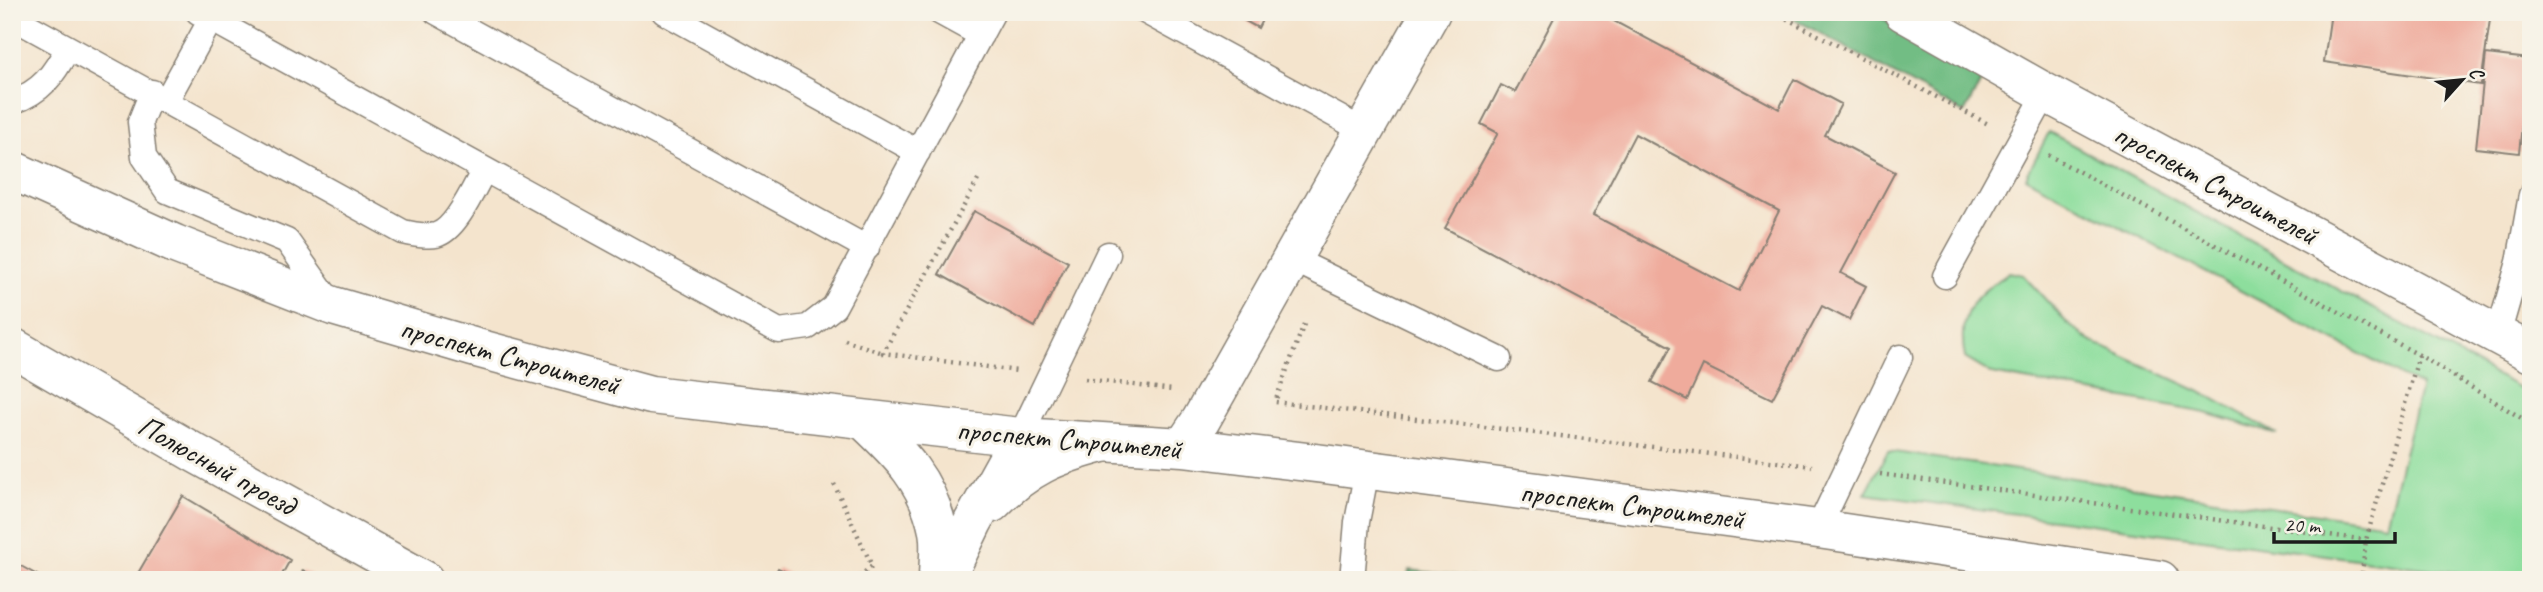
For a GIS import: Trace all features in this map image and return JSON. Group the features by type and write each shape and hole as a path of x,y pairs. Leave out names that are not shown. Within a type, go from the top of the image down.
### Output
{"main road":[{"path":"1183,447 1431,12"},
{"name":"проспект Строителей","path":"1903,12 2046,93 2515,344"},
{"name":"проспект Строителей","path":"12,170 175,244 333,306 651,395 1020,437 1183,447 1818,529 2160,580"},
{"name":"Полюсный проезд","path":"12,347 193,452 424,580"},
{"path":"865,421 902,456 923,489 938,532 938,580"},
{"path":"946,580 973,522 1020,437"},
{"path":"973,522 1025,473 1060,454 1107,443"}],"lane":[{"path":"436,12 867,248"},
{"path":"664,12 918,152"},
{"path":"939,12 981,35"},
{"path":"333,306 287,241 167,191 144,158 140,122 159,97 208,15 779,331 808,327 834,307 993,12"},
{"path":"1146,12 1364,131"},
{"path":"12,17 403,232 423,236 439,234 454,222 484,170"},
{"path":"12,102 23,98 52,77 68,48"},
{"path":"1945,276 2046,93"},
{"path":"2515,344 2519,262 2531,195"},
{"path":"1020,437 1108,254"},
{"path":"1292,259 1499,359"},
{"path":"1818,529 1900,357"},
{"path":"1352,580 1357,522 1367,470"}],"path":[{"path":"1774,12 2419,355 2531,424"},
{"path":"2361,580 2366,540 2419,355"},
{"path":"1275,402 1847,470 2366,540"},
{"path":"834,484 872,566 855,580"}],"green space":[{"path":"1782,12 1871,12 1985,75 1964,113"},
{"path":"2049,132 2531,394 2531,580 2513,580 1865,494 1888,451 2386,524 2421,386 2026,177"},
{"path":"2009,272 2023,275 2068,324 2090,341 2205,394 2277,434 2206,413 1992,374 1965,358 1963,328 1970,307 1986,289"},
{"path":"1409,570 1491,580 1408,580"}],"building":[{"path":"1229,12 1266,12 1258,28"},
{"path":"1557,12 1597,12 1779,109 1794,79 1841,104 1825,135 1895,172 1841,273 1866,286 1849,320 1822,306 1772,399 1703,365 1687,400 1652,382 1671,347 1445,228 1498,133 1481,124 1501,85 1515,92","holes":["1635,134 1779,211 1739,291 1593,215"]},
{"path":"2331,12 2491,12 2481,85 2324,62"},
{"path":"2486,54 2529,59 2519,153 2476,148"},
{"path":"974,211 1068,262 1035,327 939,274"},
{"path":"183,496 290,560 279,580 134,580"},
{"path":"19,565 46,580 12,580"},
{"path":"778,568 801,580 772,580"},
{"path":"303,570 320,580 297,580"}]}
